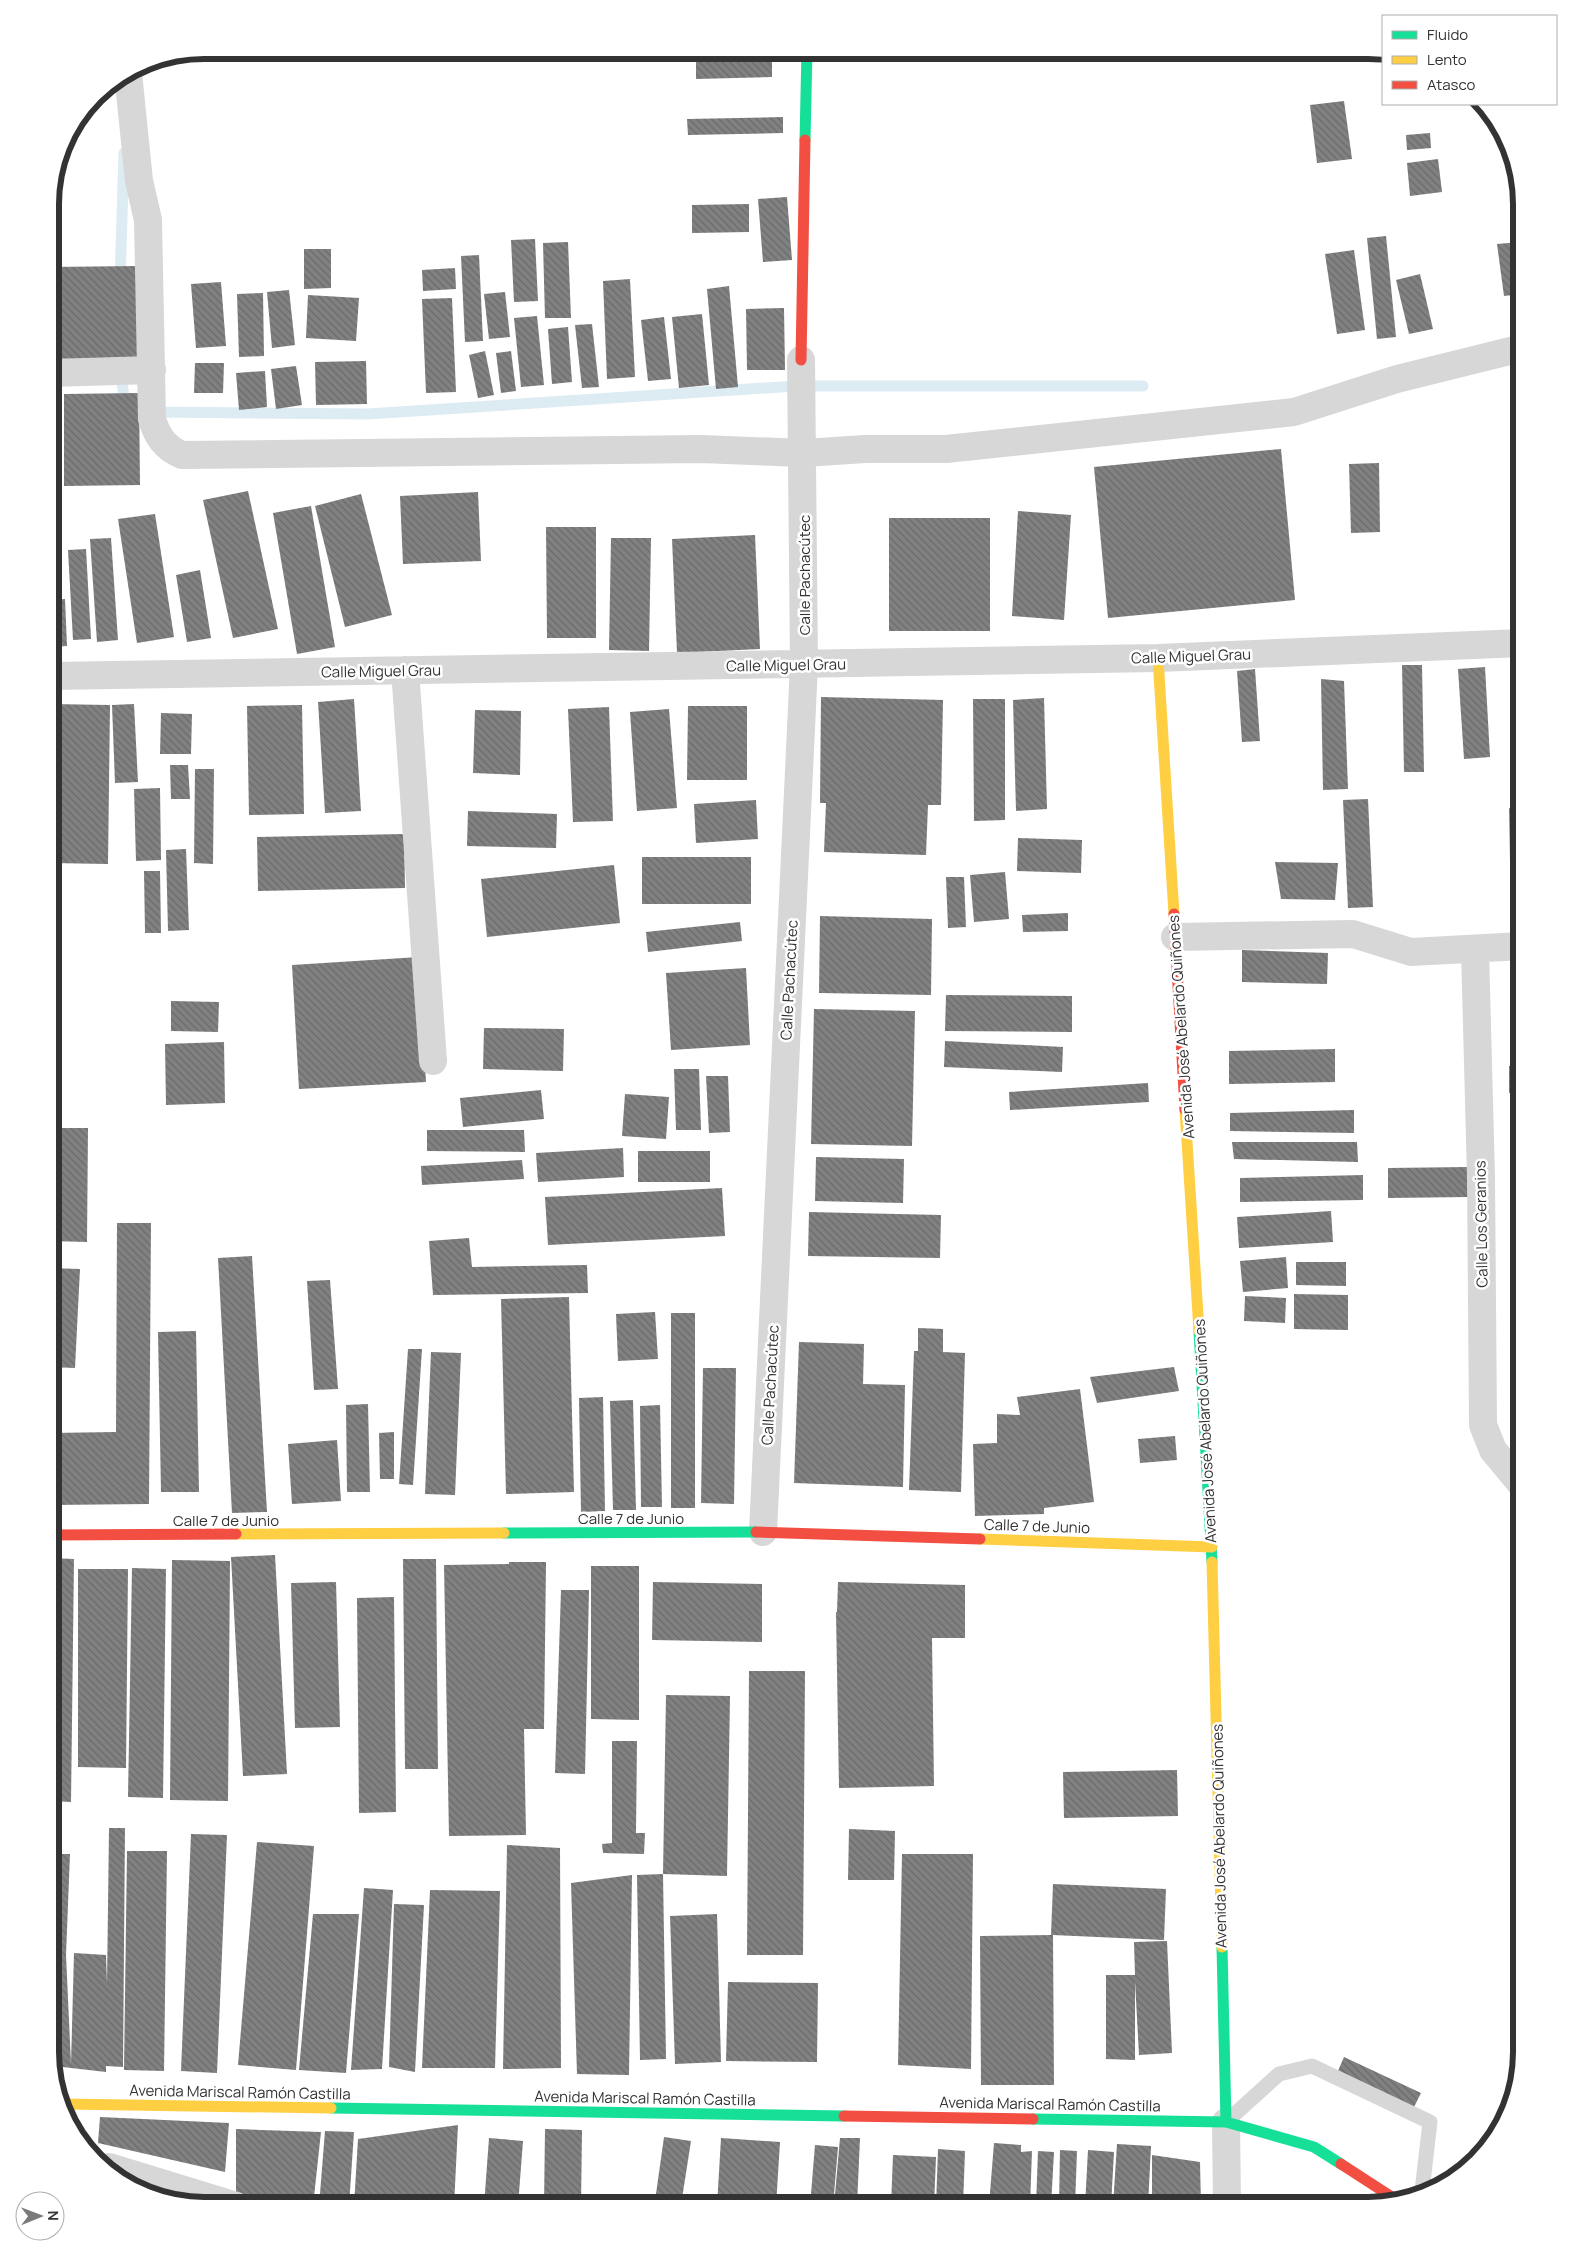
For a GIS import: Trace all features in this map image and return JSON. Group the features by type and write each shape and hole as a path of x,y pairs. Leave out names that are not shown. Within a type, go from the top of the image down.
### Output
{"street":[{"path":"801,360 807,59"},
{"path":"129,79 139,181 148,220 152,419 163,443 182,455 701,449 803,440 865,449 946,449 1294,412 1398,379 1513,350"},
{"name":"Calle Pachacútec","path":"763,1532 804,665 801,360"},
{"path":"59,373 152,370"},
{"name":"Calle Miguel Grau","path":"59,676 1158,658 1513,643"},
{"name":"Avenida José Abelardo Quiñones","path":"1158,658 1212,1547 1227,2197"},
{"path":"405,670 433,1061"},
{"path":"1175,937 1353,934 1411,952 1513,947"},
{"name":"Calle Los Geranios","path":"1475,950 1481,1177 1483,1424 1493,1450 1513,1474"},
{"name":"Calle 7 de Junio","path":"59,1535 763,1532 1212,1547"},
{"name":"Avenida Mariscal Ramón Castilla","path":"69,2104 1226,2122 1314,2147 1389,2195"},
{"path":"121,2171 207,2197"}],"lane":[{"path":"1226,2122 1279,2074 1312,2066 1430,2122 1423,2186"}],"building":[{"path":"696,59 772,59 772,77 696,79"},
{"path":"1344,101 1352,159 1317,163 1310,105"},
{"path":"783,117 783,133 688,135 687,119"},
{"path":"1430,133 1431,148 1407,150 1406,135"},
{"path":"1438,159 1442,192 1410,196 1407,163"},
{"path":"787,197 792,260 763,262 758,199"},
{"path":"749,204 749,232 692,233 692,205"},
{"path":"1386,236 1396,337 1377,339 1367,238"},
{"path":"535,239 538,301 514,302 511,240"},
{"path":"568,242 571,318 545,318 543,243"},
{"path":"1513,243 1513,295 1504,296 1497,244"},
{"path":"304,249 331,249 331,288 304,289"},
{"path":"1354,250 1365,330 1337,334 1325,254"},
{"path":"479,255 483,341 465,342 461,256"},
{"path":"137,266 139,362 59,363 59,267"},
{"path":"455,268 456,289 423,291 422,270"},
{"path":"1420,274 1433,329 1409,334 1396,280"},
{"path":"630,279 635,377 607,379 603,281"},
{"path":"221,282 226,346 196,348 191,284"},
{"path":"729,286 738,387 716,389 707,289"},
{"path":"289,290 295,345 272,348 267,292"},
{"path":"505,292 510,337 489,339 484,294"},
{"path":"263,293 264,356 239,357 237,294"},
{"path":"308,295 359,298 356,341 306,338"},
{"path":"452,298 456,392 426,393 422,299"},
{"path":"784,308 785,370 747,370 746,309"},
{"path":"702,314 709,385 679,388 672,317"},
{"path":"537,316 544,385 521,387 514,318"},
{"path":"664,317 671,379 648,381 641,320"},
{"path":"592,324 599,387 582,388 575,325"},
{"path":"568,327 572,382 552,384 548,329"},
{"path":"485,351 494,395 478,398 469,355"},
{"path":"511,351 516,391 501,393 496,353"},
{"path":"366,361 367,404 316,405 315,362"},
{"path":"195,363 224,363 223,393 194,393"},
{"path":"296,366 302,405 276,409 271,369"},
{"path":"265,371 267,407 239,410 236,373"},
{"path":"139,393 140,485 64,486 64,394"},
{"path":"1281,449 1295,600 1108,618 1094,467"},
{"path":"1379,463 1380,532 1351,533 1349,464"},
{"path":"248,491 278,629 233,638 203,500"},
{"path":"478,492 481,561 403,564 400,496"},
{"path":"361,494 392,615 345,627 315,506"},
{"path":"311,506 335,647 297,654 273,513"},
{"path":"59,511 62,511 59,587"},
{"path":"1018,511 1071,515 1064,620 1012,616"},
{"path":"155,514 174,637 137,643 118,519"},
{"path":"889,518 990,518 990,631 889,631"},
{"path":"546,527 596,527 596,638 547,638"},
{"path":"755,535 760,649 677,653 672,539"},
{"path":"111,538 118,640 97,642 90,539"},
{"path":"611,538 651,538 649,651 609,650"},
{"path":"86,549 91,639 73,640 68,550"},
{"path":"200,570 211,638 187,642 176,575"},
{"path":"59,599 65,599 67,646 59,647"},
{"path":"1402,665 1422,665 1424,772 1404,772"},
{"path":"1485,667 1490,757 1464,759 1458,669"},
{"path":"1255,669 1260,741 1242,742 1237,671"},
{"path":"1321,679 1344,681 1348,789 1323,790"},
{"path":"821,697 943,700 941,805 928,805 926,855 824,852 826,803 820,803"},
{"path":"1044,698 1047,809 1016,811 1013,700"},
{"path":"354,699 361,811 325,813 318,702"},
{"path":"973,699 1005,699 1005,820 974,821"},
{"path":"59,704 110,705 108,864 59,863"},
{"path":"134,704 138,782 115,783 112,705"},
{"path":"302,705 304,814 249,815 247,706"},
{"path":"688,706 747,706 747,780 687,780"},
{"path":"609,707 613,821 573,822 568,709"},
{"path":"669,709 677,808 637,811 630,712"},
{"path":"475,710 521,711 520,775 473,773"},
{"path":"161,713 192,714 191,754 160,754"},
{"path":"170,765 188,765 190,799 171,799"},
{"path":"195,769 214,769 213,864 194,863"},
{"path":"160,788 161,860 136,861 134,789"},
{"path":"1368,799 1373,907 1348,908 1343,800"},
{"path":"756,800 758,839 696,843 694,804"},
{"path":"1509,808 1513,808 1513,861 1510,861"},
{"path":"468,811 557,814 556,848 467,846"},
{"path":"404,834 405,888 258,891 257,837"},
{"path":"1018,838 1082,840 1081,873 1017,871"},
{"path":"186,849 189,930 168,931 166,850"},
{"path":"642,857 751,857 751,904 642,904"},
{"path":"1275,862 1338,863 1335,900 1281,899"},
{"path":"614,865 620,923 487,937 481,879"},
{"path":"144,871 160,871 161,933 145,933"},
{"path":"1005,872 1009,919 974,922 970,875"},
{"path":"946,877 964,877 966,927 948,928"},
{"path":"1068,913 1068,931 1023,932 1022,915"},
{"path":"820,916 932,919 931,995 819,993"},
{"path":"740,922 742,941 648,952 646,932"},
{"path":"1242,950 1328,953 1327,984 1242,982"},
{"path":"419,957 426,1082 299,1089 292,965"},
{"path":"746,968 750,1045 671,1050 666,973"},
{"path":"1512,992 1513,992 1513,1032"},
{"path":"946,995 1072,996 1072,1032 945,1031"},
{"path":"171,1001 219,1002 218,1032 171,1031"},
{"path":"814,1009 915,1011 912,1146 811,1144"},
{"path":"484,1028 564,1029 563,1071 483,1069"},
{"path":"945,1041 1063,1047 1062,1072 944,1067"},
{"path":"224,1042 225,1103 166,1105 165,1044"},
{"path":"1335,1049 1335,1082 1229,1084 1229,1051"},
{"path":"1509,1066 1513,1066 1513,1093 1509,1093"},
{"path":"674,1069 699,1069 701,1130 676,1130"},
{"path":"706,1076 728,1076 730,1132 709,1133"},
{"path":"1148,1083 1149,1102 1010,1110 1009,1092"},
{"path":"541,1090 544,1119 463,1127 460,1098"},
{"path":"625,1094 669,1097 666,1139 622,1136"},
{"path":"1354,1110 1354,1133 1230,1131 1230,1113"},
{"path":"59,1128 88,1128 87,1242 59,1241"},
{"path":"427,1130 524,1130 525,1152 427,1151"},
{"path":"1232,1142 1357,1142 1358,1162 1234,1159"},
{"path":"623,1148 624,1177 538,1182 536,1153"},
{"path":"638,1151 710,1151 710,1182 638,1182"},
{"path":"816,1157 904,1159 903,1203 815,1201"},
{"path":"522,1160 524,1179 422,1185 421,1166"},
{"path":"1467,1167 1468,1197 1388,1198 1388,1168"},
{"path":"1363,1175 1363,1200 1240,1202 1240,1178"},
{"path":"1513,1175 1513,1197 1511,1197"},
{"path":"722,1188 725,1236 548,1245 545,1197"},
{"path":"1331,1211 1333,1242 1239,1248 1237,1217"},
{"path":"809,1212 941,1215 940,1258 808,1256"},
{"path":"117,1223 151,1223 149,1504 59,1505 59,1433 116,1432"},
{"path":"469,1238 472,1267 587,1265 588,1293 433,1295 429,1241"},
{"path":"252,1256 267,1512 232,1513 218,1258"},
{"path":"1286,1257 1288,1288 1243,1292 1240,1261"},
{"path":"1296,1262 1346,1262 1346,1286 1296,1285"},
{"path":"59,1268 80,1269 75,1368 59,1367"},
{"path":"330,1280 338,1389 314,1390 307,1281"},
{"path":"1294,1294 1348,1295 1348,1330 1294,1329"},
{"path":"1245,1296 1286,1298 1285,1323 1244,1321"},
{"path":"569,1297 574,1492 506,1494 501,1299"},
{"path":"655,1312 658,1359 618,1361 616,1314"},
{"path":"671,1313 695,1313 695,1508 671,1508"},
{"path":"918,1328 943,1329 943,1352 965,1353 961,1492 909,1490 914,1351 918,1351"},
{"path":"196,1331 199,1492 161,1492 158,1332"},
{"path":"799,1342 864,1344 863,1384 905,1385 903,1487 794,1483"},
{"path":"408,1349 422,1349 413,1485 399,1484"},
{"path":"431,1352 461,1353 455,1495 425,1494"},
{"path":"1174,1367 1179,1391 1097,1403 1090,1377"},
{"path":"703,1368 736,1368 734,1504 701,1503"},
{"path":"1080,1389 1094,1502 1044,1508 1044,1514 975,1516 973,1444 997,1443 997,1414 1020,1415 1017,1397"},
{"path":"603,1397 605,1511 581,1512 579,1398"},
{"path":"633,1400 636,1510 613,1510 610,1401"},
{"path":"368,1404 370,1492 347,1492 346,1405"},
{"path":"660,1405 662,1507 641,1507 640,1406"},
{"path":"394,1432 394,1479 380,1479 379,1433"},
{"path":"1175,1436 1177,1460 1140,1463 1138,1439"},
{"path":"337,1440 341,1501 292,1504 288,1444"},
{"path":"275,1555 287,1774 243,1776 231,1557"},
{"path":"59,1558 74,1559 71,1802 59,1801"},
{"path":"403,1559 436,1559 438,1769 405,1769"},
{"path":"172,1560 230,1561 228,1801 170,1800"},
{"path":"509,1562 546,1562 544,1729 524,1729 526,1835 449,1836 444,1565 509,1564"},
{"path":"591,1566 639,1566 639,1720 591,1719"},
{"path":"132,1568 166,1569 163,1798 128,1797"},
{"path":"78,1569 128,1569 126,1768 78,1767"},
{"path":"336,1582 340,1727 295,1728 291,1583"},
{"path":"653,1582 762,1584 762,1642 652,1640"},
{"path":"838,1582 965,1585 965,1638 932,1638 934,1786 839,1788 836,1612"},
{"path":"561,1590 589,1590 585,1774 555,1773"},
{"path":"394,1597 396,1812 359,1813 357,1598"},
{"path":"749,1671 805,1671 803,1955 747,1955"},
{"path":"666,1695 730,1696 727,1876 663,1874"},
{"path":"612,1741 637,1741 636,1833 645,1833 644,1854 603,1853 602,1844 612,1843"},
{"path":"1177,1770 1178,1816 1064,1818 1063,1772"},
{"path":"109,1828 125,1828 123,2067 106,2066 106,2072 60,2067 59,1854 70,1854 66,1955 71,2064 74,1953 106,1955 107,1984"},
{"path":"849,1829 895,1831 894,1880 848,1880"},
{"path":"191,1834 227,1835 217,2073 181,2071"},
{"path":"257,1842 314,1846 296,2070 238,2065"},
{"path":"507,1845 560,1848 561,2068 503,2069"},
{"path":"127,1851 167,1851 164,2071 124,2070"},
{"path":"902,1854 973,1854 971,2069 898,2065"},
{"path":"663,1874 666,2059 640,2060 637,1875"},
{"path":"632,1875 629,2075 577,2074 571,1883"},
{"path":"1053,1884 1166,1889 1164,1940 1053,1935 1054,2085 981,2085 980,1936 1051,1935"},
{"path":"364,1888 393,1890 382,2069 351,2070"},
{"path":"430,1890 500,1891 495,2068 422,2068"},
{"path":"394,1904 424,1905 415,2072 389,2067"},
{"path":"313,1914 359,1914 346,2073 299,2070"},
{"path":"717,1914 721,2062 675,2064 670,1916"},
{"path":"1167,1941 1172,2053 1139,2055 1135,1981 1135,2060 1106,2059 1106,1975 1135,1975 1134,1942"},
{"path":"728,1982 818,1983 817,2062 726,2061"},
{"path":"1344,2057 1421,2093 1410,2115 1334,2080"},
{"path":"100,2117 229,2123 225,2172 98,2143"},
{"path":"458,2125 454,2197 355,2197 358,2139"},
{"path":"236,2129 321,2132 314,2197 236,2196"},
{"path":"545,2129 582,2130 581,2197 544,2197"},
{"path":"325,2131 354,2132 350,2197 320,2197"},
{"path":"664,2137 691,2141 682,2197 656,2197"},
{"path":"489,2138 523,2141 519,2197 485,2197"},
{"path":"721,2138 780,2142 777,2197 718,2197"},
{"path":"840,2138 860,2138 857,2197 835,2197"},
{"path":"994,2143 1021,2145 1021,2152 1032,2151 1030,2197 990,2197"},
{"path":"1117,2144 1151,2146 1148,2197 1114,2197"},
{"path":"815,2145 838,2147 834,2197 811,2197"},
{"path":"938,2149 965,2151 963,2197 936,2197"},
{"path":"1060,2150 1077,2151 1075,2197 1059,2197"},
{"path":"1088,2150 1114,2152 1112,2197 1085,2197"},
{"path":"1038,2151 1054,2152 1052,2197 1036,2197"},
{"path":"893,2155 936,2157 934,2197 891,2197"},
{"path":"1152,2155 1200,2162 1201,2197 1152,2197"}],"waterway":[{"path":"120,282 124,153"},
{"path":"120,370 124,397 134,402"},
{"path":"151,409 158,412 368,414 796,386 1143,386"}],"traffic: fast":[{"path":"805,140 807,59"},
{"path":"1199,1331 1212,1562"},
{"path":"504,1533 756,1532"},
{"path":"1222,1947 1226,2122"},
{"path":"331,2108 844,2116"},
{"path":"1033,2119 1226,2122 1314,2147 1341,2164"}],"traffic: slow":[{"path":"1158,658 1174,914"},
{"path":"1185,1110 1199,1331"},
{"path":"236,1534 504,1533"},
{"path":"980,1539 1212,1547"},
{"path":"1212,1562 1222,1947"},
{"path":"69,2104 331,2108"}],"traffic: jam":[{"path":"801,360 805,140"},
{"path":"1174,914 1185,1110"},
{"path":"756,1532 980,1539"},
{"path":"59,1535 236,1534"},
{"path":"844,2116 1033,2119"},
{"path":"1341,2164 1390,2195"}]}
